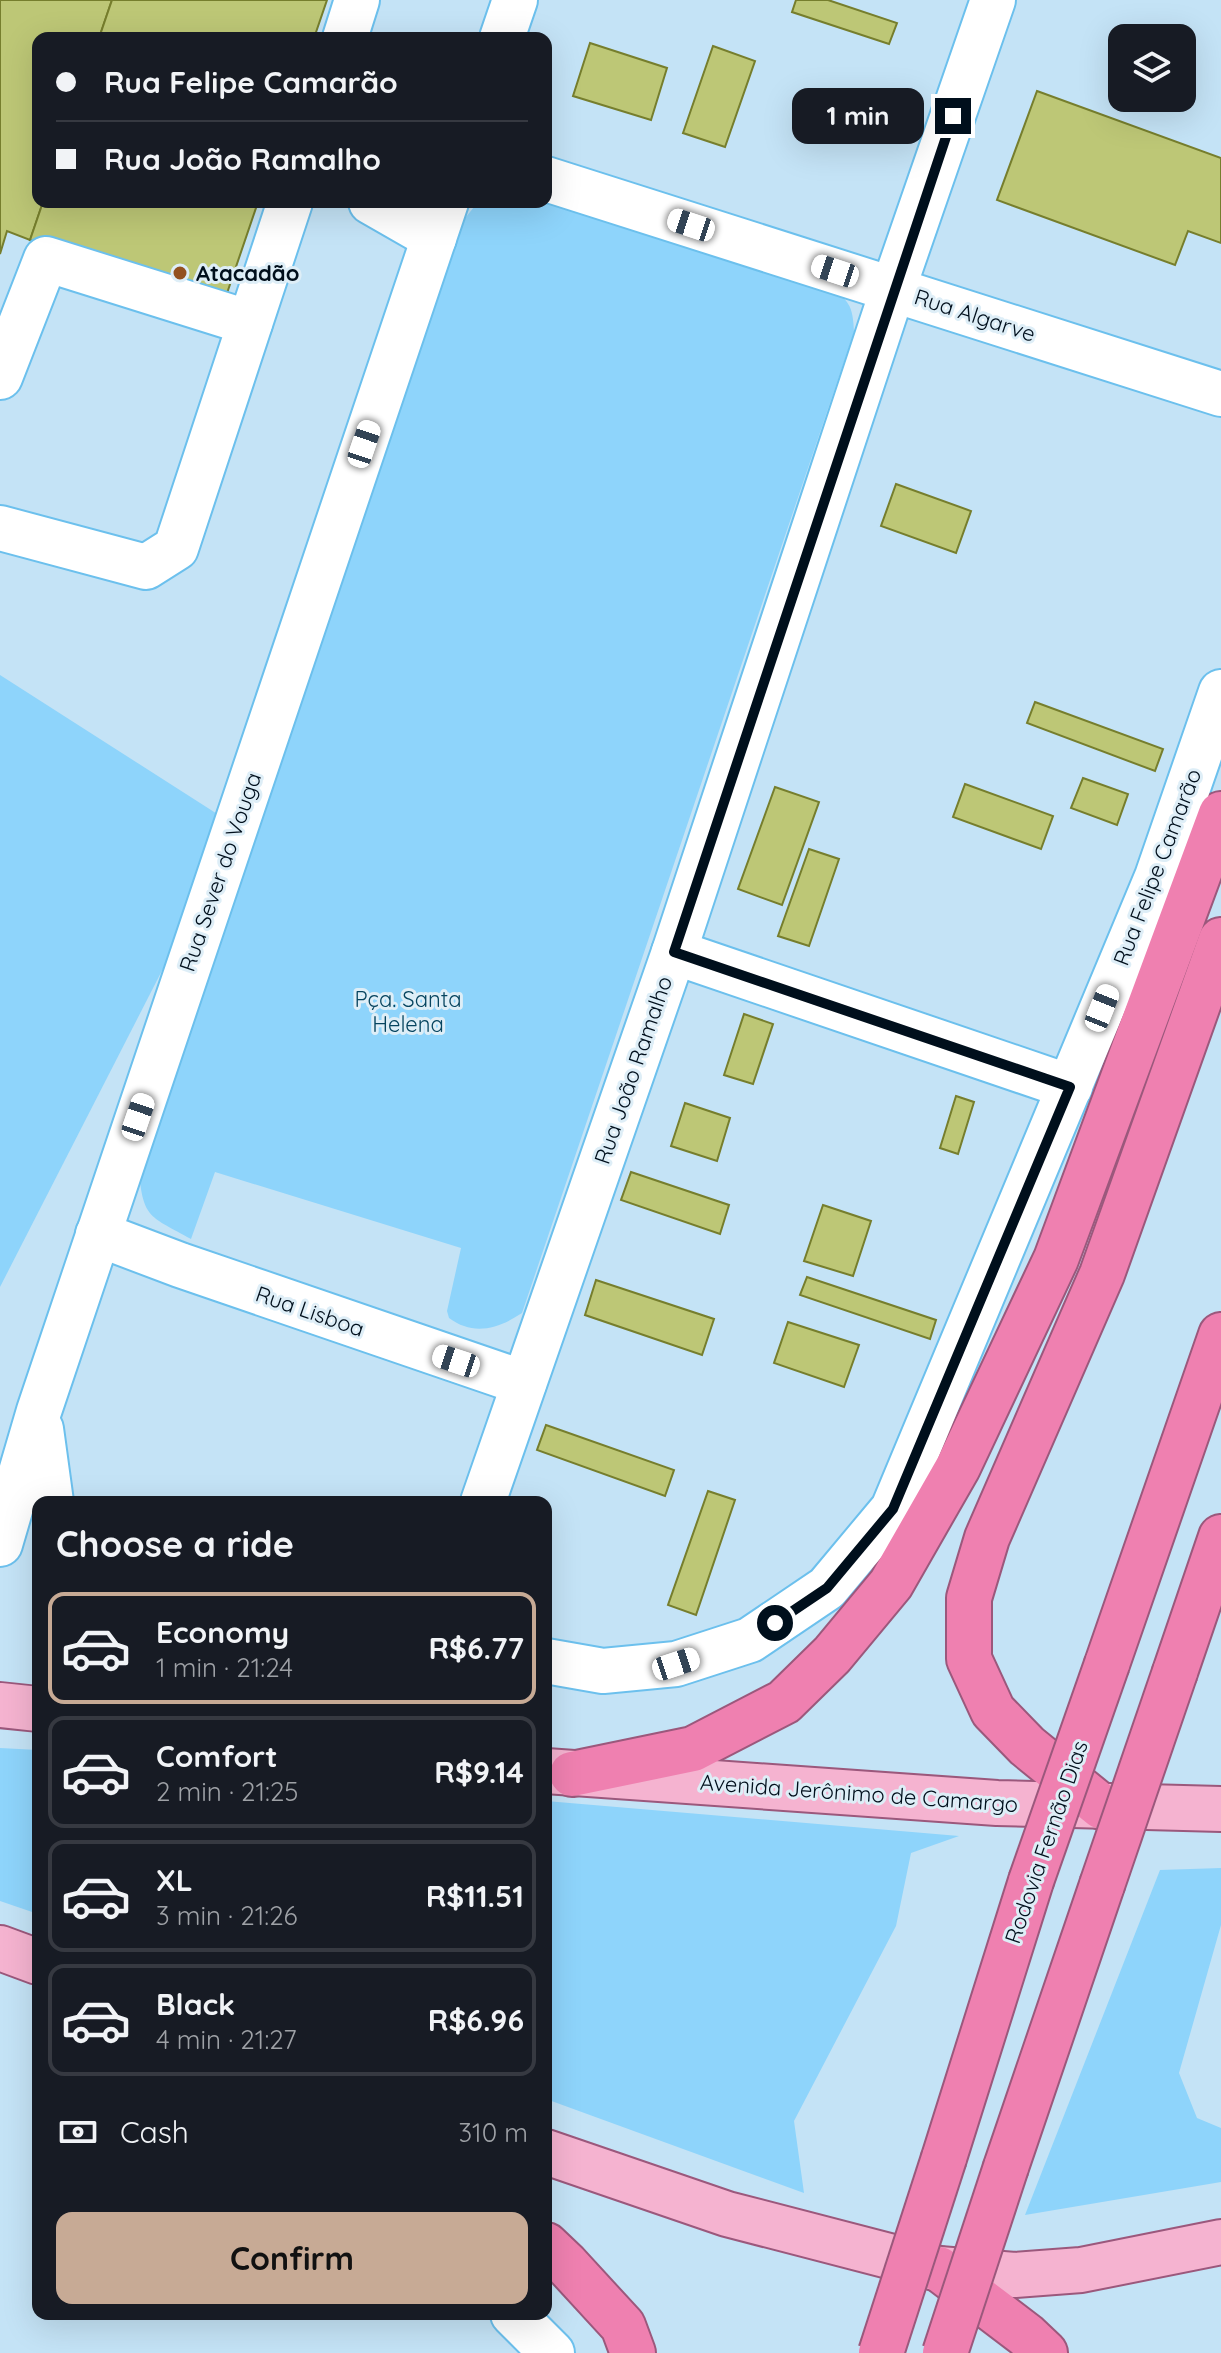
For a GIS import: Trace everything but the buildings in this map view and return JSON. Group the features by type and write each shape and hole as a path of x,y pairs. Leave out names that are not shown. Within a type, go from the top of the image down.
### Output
{"highway":[{"path":"559,1773 693,1749 784,1702 832,1655 891,1584 958,1467 1056,1259 1221,814"},
{"path":"1102,1807 1027,1746 993,1711 969,1659 969,1598 987,1538 1102,1274 1221,940"},
{"name":"Rodovia Fernão Dias","path":"881,2353 1031,1881 1221,1335"},
{"path":"945,2353 1221,1537"},
{"path":"552,2251 623,2326 633,2353"},
{"path":"939,2269 1045,2353"}],"main road":[{"path":"0,1705 32,1708"},
{"name":"Avenida Jerônimo de Camargo","path":"559,1773 1102,1807 1221,1809"},
{"path":"0,1948 32,1960"},
{"path":"552,2154 727,2214 939,2269 1015,2275 1081,2270 1221,2242"}],"street":[{"path":"347,32 357,0"},
{"path":"504,32 515,0"},
{"name":"Rua João Ramalho","path":"485,1496 674,952 893,289 993,0"},
{"name":"Rua Algarve","path":"552,181 1221,394"},
{"path":"0,528 146,567 176,548 288,208"},
{"path":"394,208 440,220"},
{"name":"Rua Sever do Vouga","path":"0,1544 39,1411 440,220"},
{"path":"0,377 46,259 250,323"},
{"name":"Rua Felipe Camarão","path":"552,1662 603,1671 676,1664 750,1640 827,1588 893,1509 1157,877 1221,692"},
{"path":"674,952 1070,1087"},
{"name":"Rua Lisboa","path":"98,1234 194,1271 524,1383"},
{"path":"39,1411 50,1496"},
{"path":"519,2320 552,2353"}],"green space":[{"name":"Pça. Santa Helena","path":"552,204 827,286 848,304 854,332 522,1313 504,1323 476,1329 458,1324 449,1318 447,1311 461,1248 215,1172 191,1239 152,1215 143,1199 139,1171 452,246 473,208 552,208"},
{"path":"0,675 236,826 0,1287"},
{"path":"0,1748 32,1750 32,1912 0,1901"},
{"path":"552,1802 959,1836 911,1853 896,1926 794,2121 804,2193 552,2101"},
{"path":"1221,1868 1221,1925 1179,2073 1197,2118 1221,2128 1221,2182 1025,2215 1160,1870"}],"place":[{"name":"Atacadão","path":"180,273"}],"route":[{"path":"775,1623 827,1588 893,1509 1070,1087 674,952 953,116"}]}
